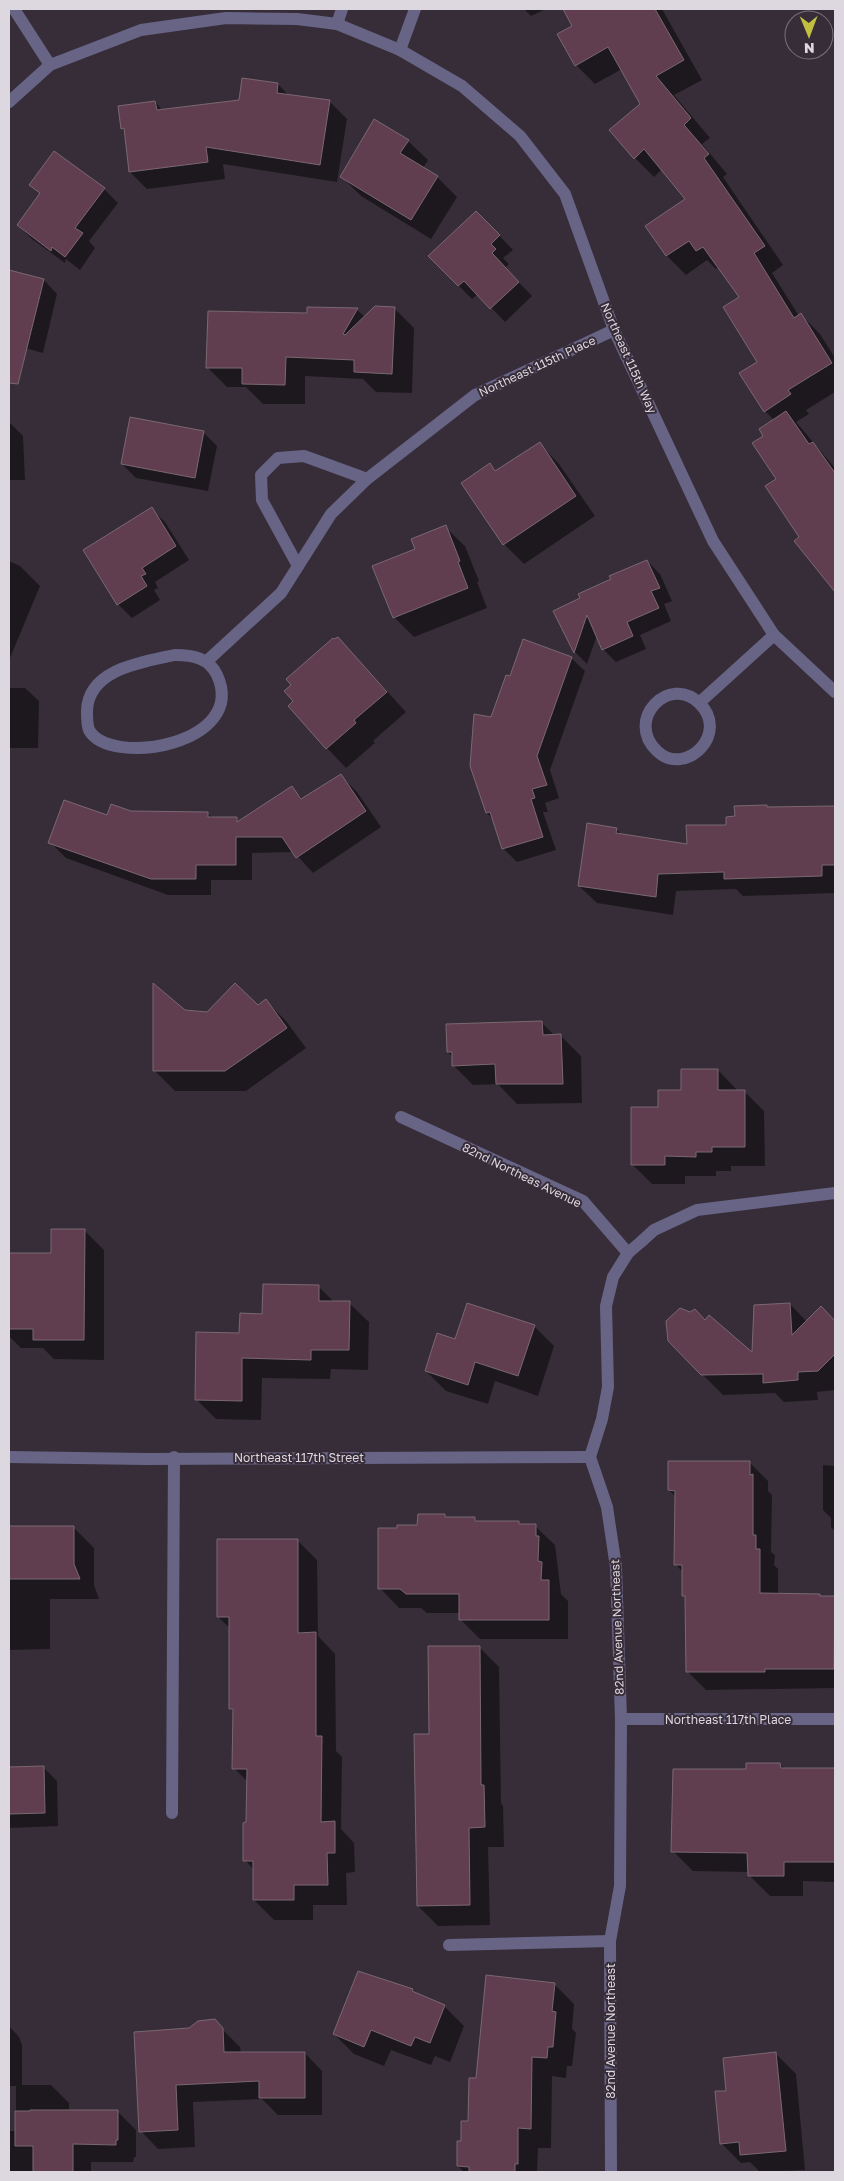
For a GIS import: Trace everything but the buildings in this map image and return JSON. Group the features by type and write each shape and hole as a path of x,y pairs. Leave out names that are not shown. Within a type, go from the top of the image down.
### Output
{"street":[{"path":"9,102 50,65 14,9"},
{"path":"337,24 342,9"},
{"path":"400,50 415,9"},
{"name":"Northeast 115th Way","path":"50,65 142,30 226,18 297,19 337,24 400,50 462,86 520,136 565,194 614,330 713,541 774,635 835,692"},
{"name":"Northeast 115th Place","path":"207,661 281,593 332,514 367,479 475,395 614,330"},
{"path":"298,566 262,500 262,475 278,458 304,456 367,479"},
{"path":"700,703 774,635"},
{"path":"188,655 207,661 216,674 222,688 222,702 217,713 206,727 191,737 168,744 126,748 97,738 89,730 87,701 94,687 103,678 132,666 176,656 188,655"},
{"path":"670,694 683,694 695,698 700,703 710,719 710,731 706,744 697,753 685,758 672,759 660,754 651,746 646,734 645,721 649,709 658,700 670,694"},
{"name":"82nd Northeas Avenue","path":"401,1117 582,1202 628,1253"},
{"path":"590,1457 602,1419 608,1387 606,1306 614,1277 628,1253 654,1230 697,1210 835,1193"},
{"name":"Northeast 117th Street","path":"9,1457 146,1459 174,1457 590,1457"},
{"path":"172,1813 174,1457"},
{"name":"82nd Avenue Northeast","path":"590,1457 607,1507 616,1567 621,1719 620,1886 610,1941 611,2172"},
{"name":"Northeast 117th Place","path":"621,1719 835,1720"},
{"path":"449,1945 610,1941"}]}
